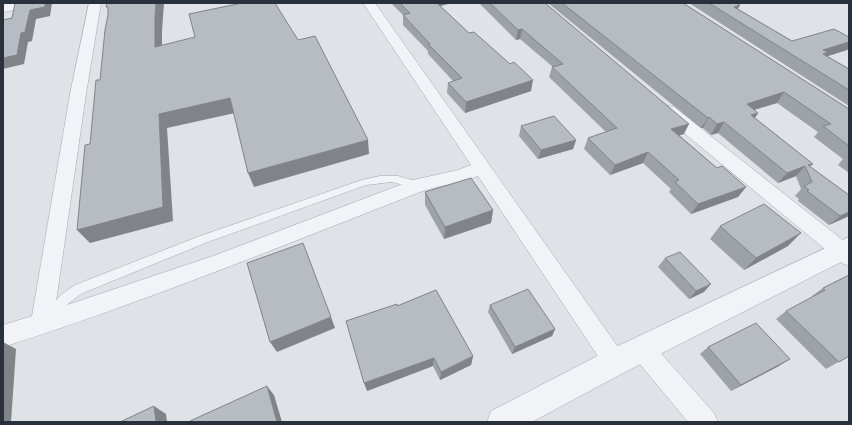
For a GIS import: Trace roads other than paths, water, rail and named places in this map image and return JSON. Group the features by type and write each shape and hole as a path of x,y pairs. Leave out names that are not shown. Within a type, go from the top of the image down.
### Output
{"street":[{"path":"3,8 34,3"},
{"path":"42,324 78,94 95,3"},
{"path":"369,3 614,362"},
{"path":"502,422 642,348 846,252 653,99"},
{"path":"3,336 218,263 419,185 461,176 481,168"},
{"path":"642,348 705,422"}],"lane":[{"path":"42,324 66,298 79,289 204,239 365,182 379,179 398,178 419,185"}]}
